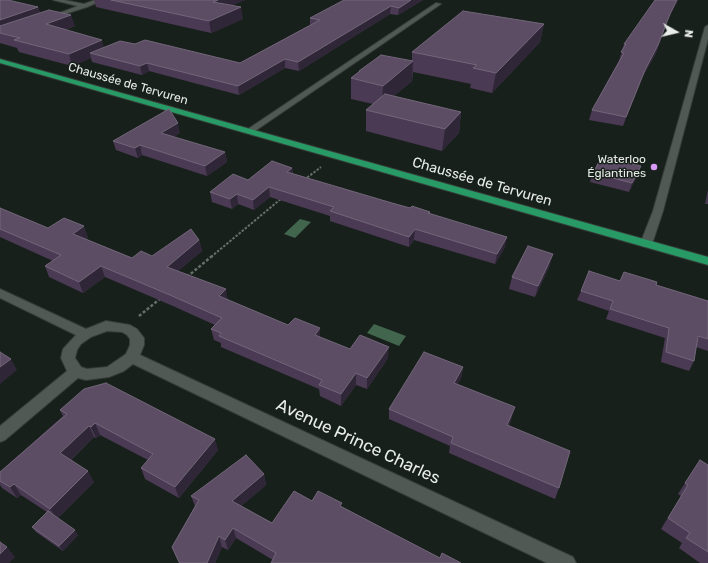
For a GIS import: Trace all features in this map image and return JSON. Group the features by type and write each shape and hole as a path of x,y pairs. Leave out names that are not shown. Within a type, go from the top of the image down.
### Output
{"main road":[{"name":"Chaussée de Tervuren","path":"0,61 249,131 333,157 708,261"}],"street":[{"path":"56,0 85,6"},
{"path":"43,21 100,0"},
{"path":"249,131 438,4"},
{"path":"646,244 658,211 708,27"},
{"path":"0,293 86,334"},
{"path":"106,326 125,328 132,332 136,338 137,345 132,358 109,372 86,374 71,366 68,358 70,349 76,341 86,334 106,326"},
{"name":"Avenue Prince Charles","path":"132,358 567,563"},
{"path":"0,435 76,370"}],"path":[{"path":"303,181 333,157"},
{"path":"186,277 284,196"},
{"path":"125,328 162,298"}],"shaded area":[{"path":"300,219 311,222 295,238 284,234"},
{"path":"374,324 406,336 399,346 367,333"}],"building":[{"path":"0,0 8,0 38,7 0,20"},
{"path":"111,0 218,0 213,2 241,7 209,21"},
{"path":"344,0 411,0 399,8 391,6 298,62 285,59 238,86 147,63 140,66 90,53 120,41 135,44 145,40 240,63 320,20 310,18"},
{"path":"655,0 677,0 658,45 645,70 626,117 592,110 624,53 621,52 626,44 624,44"},
{"path":"49,10 71,15 46,24 102,40 69,54 14,40 20,38 0,33 0,26"},
{"path":"463,11 544,24 496,73 473,68 477,65 412,52"},
{"path":"381,55 413,61 383,86 351,78 359,71"},
{"path":"385,94 461,112 445,129 366,110"},
{"path":"169,109 178,123 161,133 225,152 205,166 140,145 135,148 113,141"},
{"path":"602,156 641,166 632,183 593,173"},
{"path":"272,161 292,168 287,172 410,208 412,206 430,212 428,213 507,237 497,254 415,229 409,237 330,211 334,207 269,187 253,200 237,194 230,199 210,192 233,174 248,180"},
{"path":"0,208 48,228 64,218 84,226 73,234 132,258 141,251 152,256 191,229 199,240 167,267 226,289 219,296 288,325 295,318 320,328 315,335 350,349 360,335 389,347 367,378 356,373 341,394 319,385 322,380 219,336 221,333 211,329 222,318 170,295 101,266 79,282 45,266 61,255 0,229"},
{"path":"528,246 553,254 538,286 512,277"},
{"path":"589,271 620,281 624,272 657,282 656,285 708,301 708,339 698,336 694,361 666,352 669,328 610,309 613,301 581,291"},
{"path":"0,352 11,359 0,367"},
{"path":"424,352 463,367 454,383 515,407 507,425 570,451 559,488 451,443 453,437 389,409"},
{"path":"106,383 215,439 175,487 141,468 153,454 95,423 91,427 89,426 60,453 88,471 50,509 14,484 10,487 0,481 0,472 67,414 60,410 84,389"},
{"path":"246,455 264,474 232,501 272,523 294,491 312,501 318,491 342,503 340,506 440,558 442,553 461,563 271,563 276,553 233,528 225,540 219,536 207,563 180,563 172,547 199,500 191,496"},
{"path":"700,460 708,465 708,552 686,538 690,533 668,518 688,485 685,483"},
{"path":"48,511 75,530 59,546 32,527"},
{"path":"0,542 7,547 0,554"}],"place":[{"name":"Waterloo Églantines","path":"654,167"}]}
